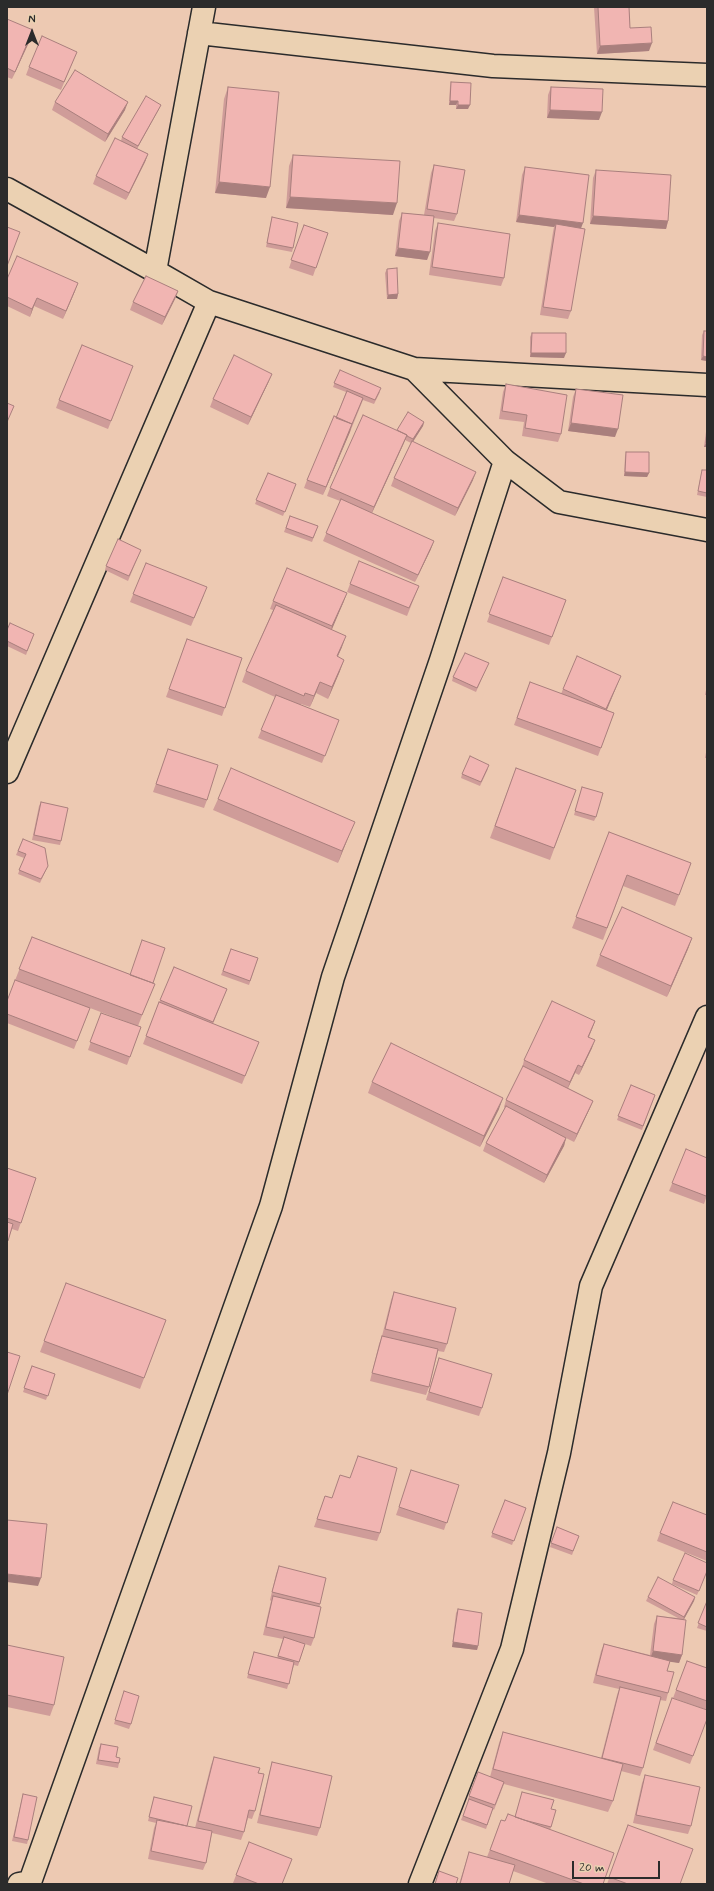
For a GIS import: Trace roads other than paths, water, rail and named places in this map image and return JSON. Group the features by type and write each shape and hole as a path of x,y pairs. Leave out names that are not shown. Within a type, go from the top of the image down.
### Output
{"street":[{"path":"155,271 204,7"},
{"path":"199,33 493,66 707,75"},
{"path":"7,189 208,302 414,369 707,385"},
{"path":"7,772 208,302"},
{"path":"414,369 505,462 559,502 707,530"},
{"path":"19,1884 30,1882 271,1206 333,977 441,660 505,462"},
{"path":"420,1884 512,1648 559,1453 591,1286 707,1017"}]}
